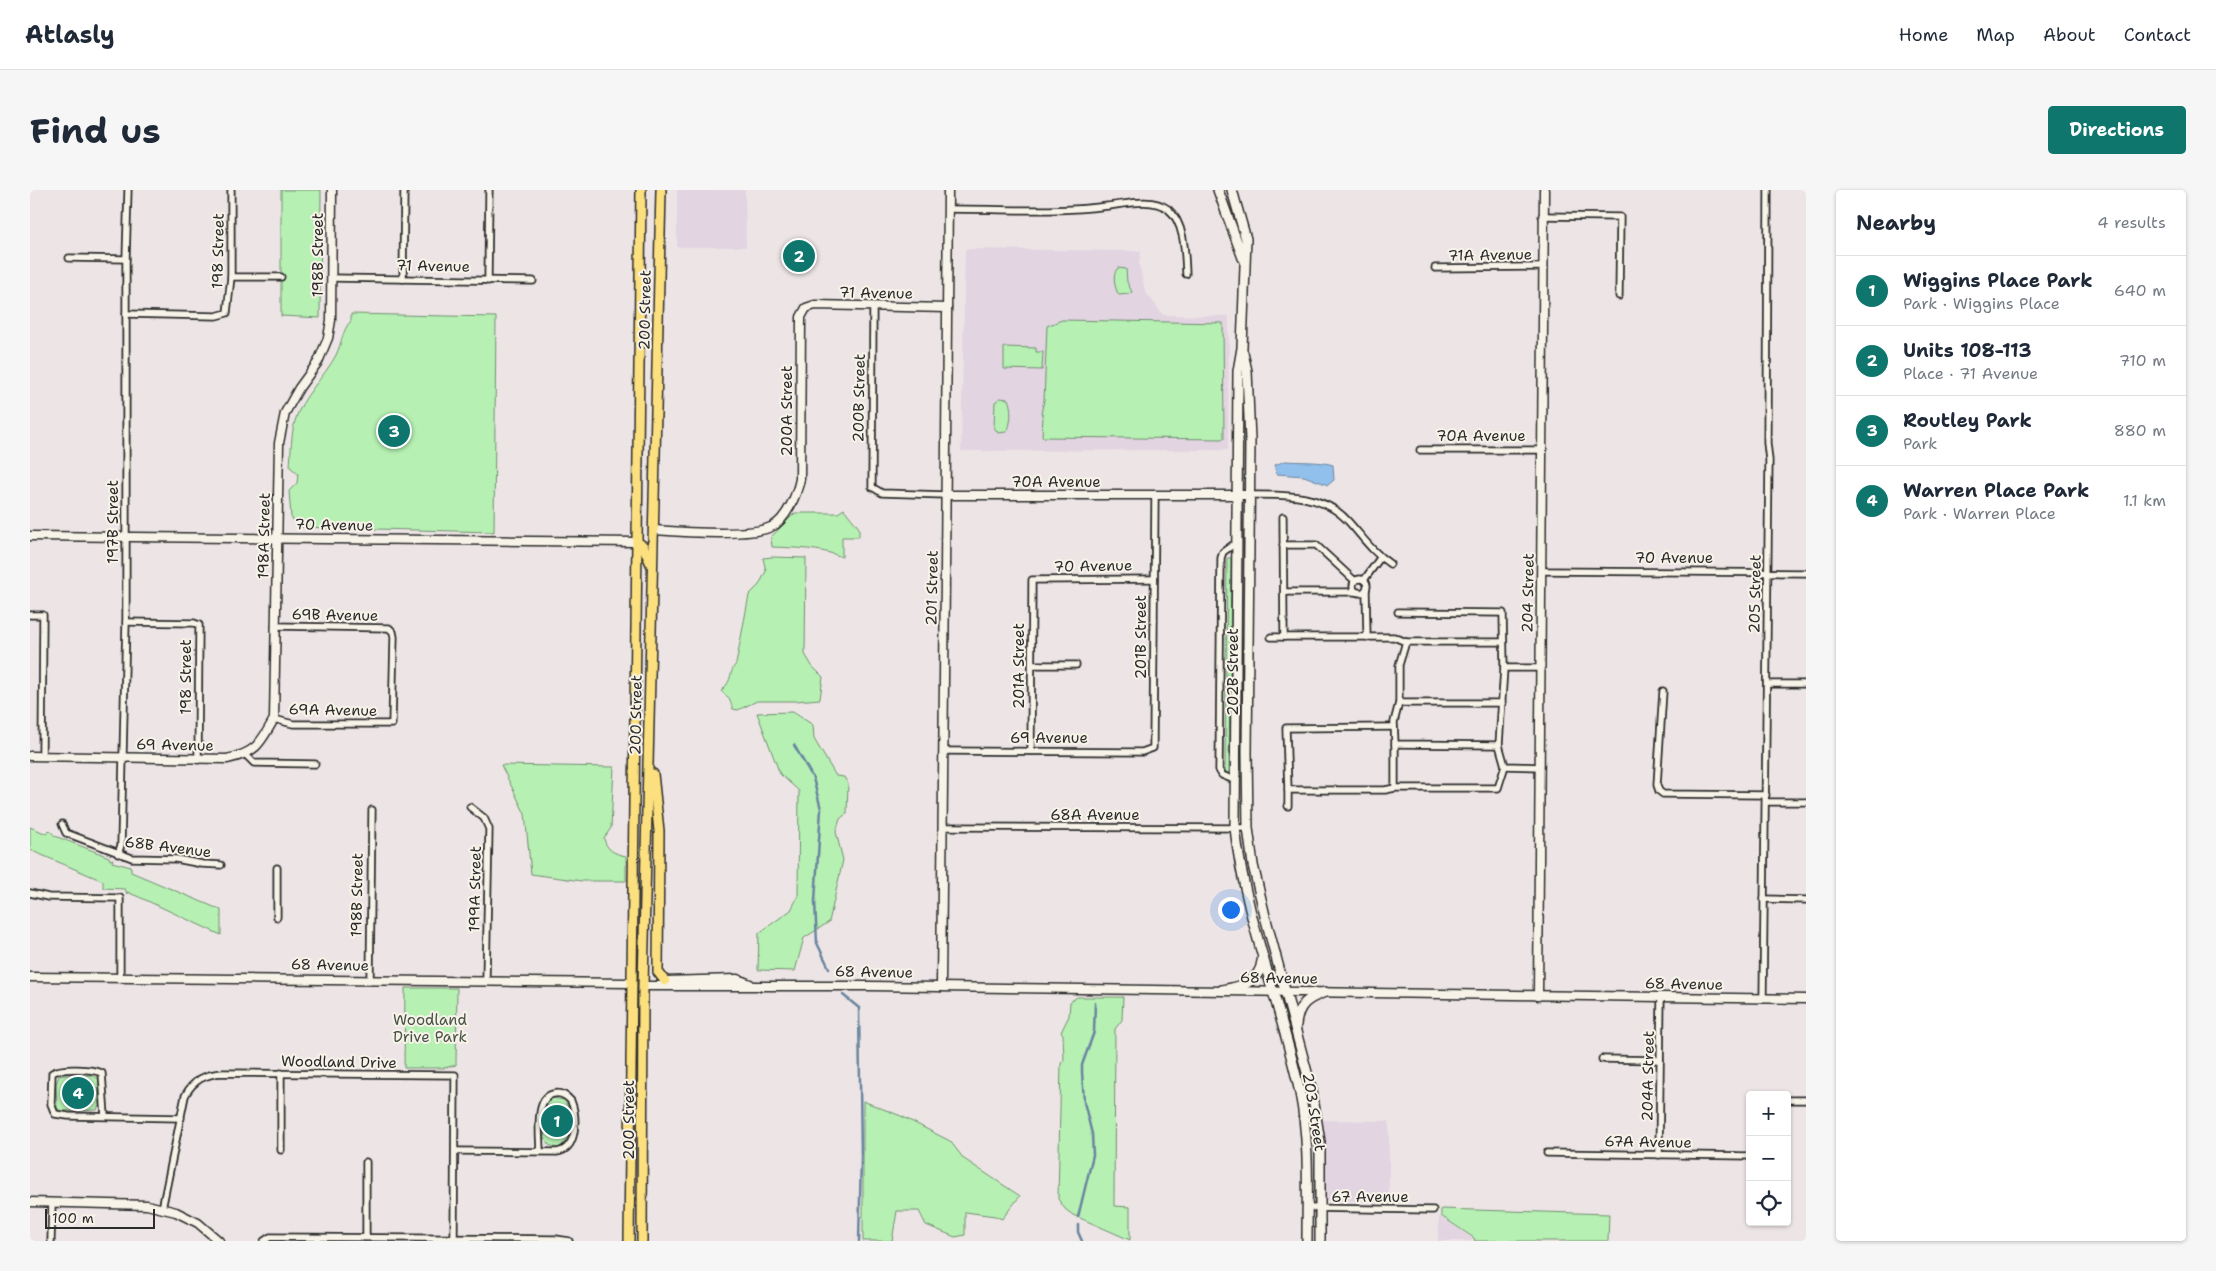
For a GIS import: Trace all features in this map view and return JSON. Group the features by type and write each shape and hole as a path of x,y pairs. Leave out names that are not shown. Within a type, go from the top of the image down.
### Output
{"main road":[{"name":"200 Street","path":"629,1241 641,190"},
{"name":"200 Street","path":"642,1241 644,986 661,190"},
{"name":"202B Street","path":"1218,190 1244,261"},
{"name":"202B Street","path":"1232,190 1246,238 1242,348 1238,370 1235,828 1244,885 1272,991"},
{"name":"202B Street","path":"1242,348 1248,371 1248,828 1256,882 1285,992"},
{"path":"637,542 643,546 648,555 653,572"},
{"path":"650,746 659,831 658,972 665,981"},
{"path":"1222,990 1238,988 1256,977 1260,972 1262,963 1260,948"},
{"name":"203 Street","path":"1272,991 1300,1093 1308,1164 1307,1241"},
{"name":"203 Street","path":"1285,992 1312,1091 1317,1120 1321,1164 1320,1241"},
{"path":"1296,1028 1298,1011 1301,1005 1309,998 1326,992"}],"street":[{"name":"197B Street","path":"118,854 121,845 126,622 126,259 128,190"},
{"name":"198 Street","path":"126,314 216,316 227,313 231,277 231,190"},
{"name":"198B Street","path":"331,320 332,190"},
{"path":"403,279 404,190"},
{"path":"488,281 489,190"},
{"name":"201 Street","path":"941,987 948,190"},
{"name":"204 Street","path":"1538,996 1544,267 1542,216 1544,190"},
{"name":"205 Street","path":"1763,999 1768,572 1768,190"},
{"path":"948,209 1080,210 1131,203 1158,204 1168,210 1180,229 1186,274"},
{"path":"1542,216 1620,217 1619,296"},
{"path":"69,258 126,259"},
{"name":"71A Avenue","path":"1435,268 1544,267"},
{"path":"231,277 281,277"},
{"name":"71 Avenue","path":"332,278 533,281"},
{"name":"71 Avenue","path":"806,308 815,305 947,308"},
{"name":"200B Street","path":"873,306 870,474 872,486 875,490"},
{"name":"200A Street","path":"654,530 751,532 772,527 786,512 796,496 800,479 801,316 806,308"},
{"name":"198A Street","path":"246,755 261,741 274,719 281,428 291,401 324,351 331,320"},
{"name":"70A Avenue","path":"1420,450 1542,450"},
{"name":"70A Avenue","path":"875,490 888,494 945,495 1238,496"},
{"name":"201B Street","path":"1153,748 1155,496"},
{"path":"1238,496 1293,496 1320,502 1339,513 1380,558 1390,564"},
{"path":"1283,517 1284,637"},
{"name":"70 Avenue","path":"30,536 637,542"},
{"name":"202B Street","path":"1234,780 1222,775 1219,770 1221,568 1223,552 1237,542"},
{"path":"1284,544 1316,545 1355,581 1364,580 1380,558"},
{"name":"70 Avenue","path":"1542,571 1806,573"},
{"name":"70 Avenue","path":"1032,580 1154,579"},
{"name":"201A Street","path":"1031,751 1032,580"},
{"path":"1364,580 1367,583 1367,637"},
{"path":"1355,581 1354,587 1358,592"},
{"path":"1284,592 1358,592 1366,590"},
{"path":"1288,790 1498,788 1505,766 1499,745 1504,668 1503,613 1398,612"},
{"path":"30,615 43,615 42,756"},
{"name":"198 Street","path":"126,622 194,623 199,625 198,760"},
{"name":"69B Avenue","path":"275,626 389,628 393,632 392,724"},
{"path":"1271,637 1394,637 1406,642 1504,642"},
{"path":"1394,788 1394,727 1400,703 1399,665 1406,642"},
{"path":"1032,664 1076,665"},
{"path":"1504,668 1541,668"},
{"path":"1767,684 1806,684"},
{"path":"1662,691 1657,785 1662,794 1766,795"},
{"path":"1400,703 1502,703"},
{"name":"69A Avenue","path":"274,719 293,724 392,724"},
{"path":"1288,806 1286,728 1394,727"},
{"path":"1395,744 1499,745"},
{"name":"69 Avenue","path":"944,751 1142,752 1153,748"},
{"path":"246,755 254,763 316,764"},
{"name":"69 Avenue","path":"30,756 198,760 227,759 246,755"},
{"path":"1505,766 1540,767"},
{"path":"1766,802 1806,802"},
{"name":"199A Street","path":"470,807 484,818 489,829 486,980"},
{"name":"198B Street","path":"370,980 372,810"},
{"name":"68B Avenue","path":"62,824 66,833 132,858 176,859 220,865"},
{"name":"68A Avenue","path":"943,826 1248,828"},
{"path":"277,868 278,917"},
{"path":"30,893 48,897 120,898 120,978"},
{"path":"1764,899 1806,900"},
{"name":"68 Avenue","path":"30,977 486,980 631,983"},
{"name":"68 Avenue","path":"665,981 737,979 752,985"},
{"name":"68 Avenue","path":"644,986 738,987 752,985 1222,990 1806,999"},
{"name":"204A Street","path":"1659,1155 1661,998"},
{"path":"1602,1059 1660,1060"},
{"path":"105,1116 102,1073 64,1070 52,1073 51,1098 53,1113 68,1116 181,1118"},
{"name":"Woodland Drive","path":"162,1209 186,1096 190,1087 208,1075 223,1073 455,1075 454,1238"},
{"path":"280,1150 282,1073"},
{"path":"456,1151 540,1152 564,1150 572,1142 572,1105 569,1098 561,1094 550,1095 542,1101 540,1108 540,1152"},
{"path":"1791,1100 1806,1100"},
{"name":"67A Avenue","path":"1547,1153 1746,1156"},
{"path":"366,1162 366,1237"},
{"path":"30,1202 147,1205 176,1212 198,1224 219,1241"},
{"path":"51,1241 52,1203"},
{"name":"67 Avenue","path":"1307,1208 1433,1210"},
{"path":"264,1241 270,1237 366,1237 556,1239 568,1241"}],"shaded area":[{"path":"677,190 745,190 746,247 677,247"},
{"path":"965,249 1141,251 1139,264 1145,291 1163,315 1229,316 1228,450 961,451"},
{"path":"1321,1120 1389,1121 1389,1201 1325,1200 1325,1151"},
{"path":"1439,1216 1472,1238 1473,1241 1438,1241"}],"green space":[{"path":"281,190 321,190 320,318 281,316"},
{"path":"1118,268 1126,269 1127,282 1132,292 1129,294 1119,295 1117,292 1114,277"},
{"path":"351,314 496,317 494,532 298,527 291,517 289,491 297,483 298,474 290,467 295,421 303,403 336,355 344,333 351,321"},
{"path":"1062,320 1223,323 1224,439 1042,437 1043,415 1041,414 1044,400 1047,326"},
{"path":"1004,347 1036,348 1036,352 1043,352 1042,370 1004,369"},
{"path":"1000,398 1008,399 1011,416 1006,432 998,433 994,427 995,402"},
{"path":"844,509 859,528 859,537 842,537 842,557 817,550 772,547 771,537 795,513 838,513"},
{"path":"763,558 806,558 805,654 812,666 823,677 820,699 757,701 738,710 733,709 729,698 721,691 728,683 736,664 749,595 759,585 766,571"},
{"path":"1227,558 1231,558 1229,774 1225,771"},
{"path":"793,712 813,725 814,739 836,776 844,777 848,784 847,813 840,819 836,832 843,860 829,922 804,938 795,971 758,970 759,933 791,910 798,896 799,791 780,774 757,713"},
{"path":"501,765 614,767 611,828 604,838 607,846 612,851 626,856 626,881 582,881 531,874 525,814"},
{"path":"30,827 47,834 49,830 55,836 109,857 110,860 113,859 112,862 131,867 131,872 221,910 221,935 139,897 127,892 127,894 125,889 103,888 103,881 30,850"},
{"name":"Woodland Drive Park","path":"405,988 457,988 456,1065 444,1068 404,1068"},
{"path":"1077,997 1123,997 1122,1020 1115,1029 1114,1206 1130,1207 1130,1240 1073,1215 1065,1209 1058,1199 1061,1063 1064,1061 1063,1034 1061,1032 1069,1016 1070,1002"},
{"path":"92,1075 99,1079 99,1105 97,1110 61,1111 57,1108 56,1084 59,1076"},
{"path":"552,1098 564,1100 570,1119 569,1134 562,1145 557,1148 549,1145 546,1141 544,1128 546,1107"},
{"path":"863,1101 901,1116 950,1141 964,1159 1020,1196 1002,1219 995,1216 965,1212 965,1235 955,1237 926,1225 919,1211 897,1211 892,1241 863,1241"},
{"path":"1441,1209 1609,1214 1608,1241 1475,1241 1474,1238 1441,1216"}],"water":[{"path":"1285,461 1317,462 1333,465 1334,480 1328,485 1304,476 1277,474 1275,465"}],"waterway":[{"path":"794,745 813,778 821,809 815,901 817,943 829,968"},
{"path":"843,995 859,1008 861,1157 859,1241"},
{"path":"1078,1217 1093,1155 1092,1134 1084,1102 1082,1065 1094,1032 1095,1003"},
{"path":"1078,1225 1078,1232 1082,1241"}],"place":[{"name":"Units 108-113","path":"799,256"},
{"name":"Routley Park","path":"394,431"},
{"name":"Warren Place Park","path":"78,1093"},
{"name":"Wiggins Place Park","path":"557,1121"}]}
